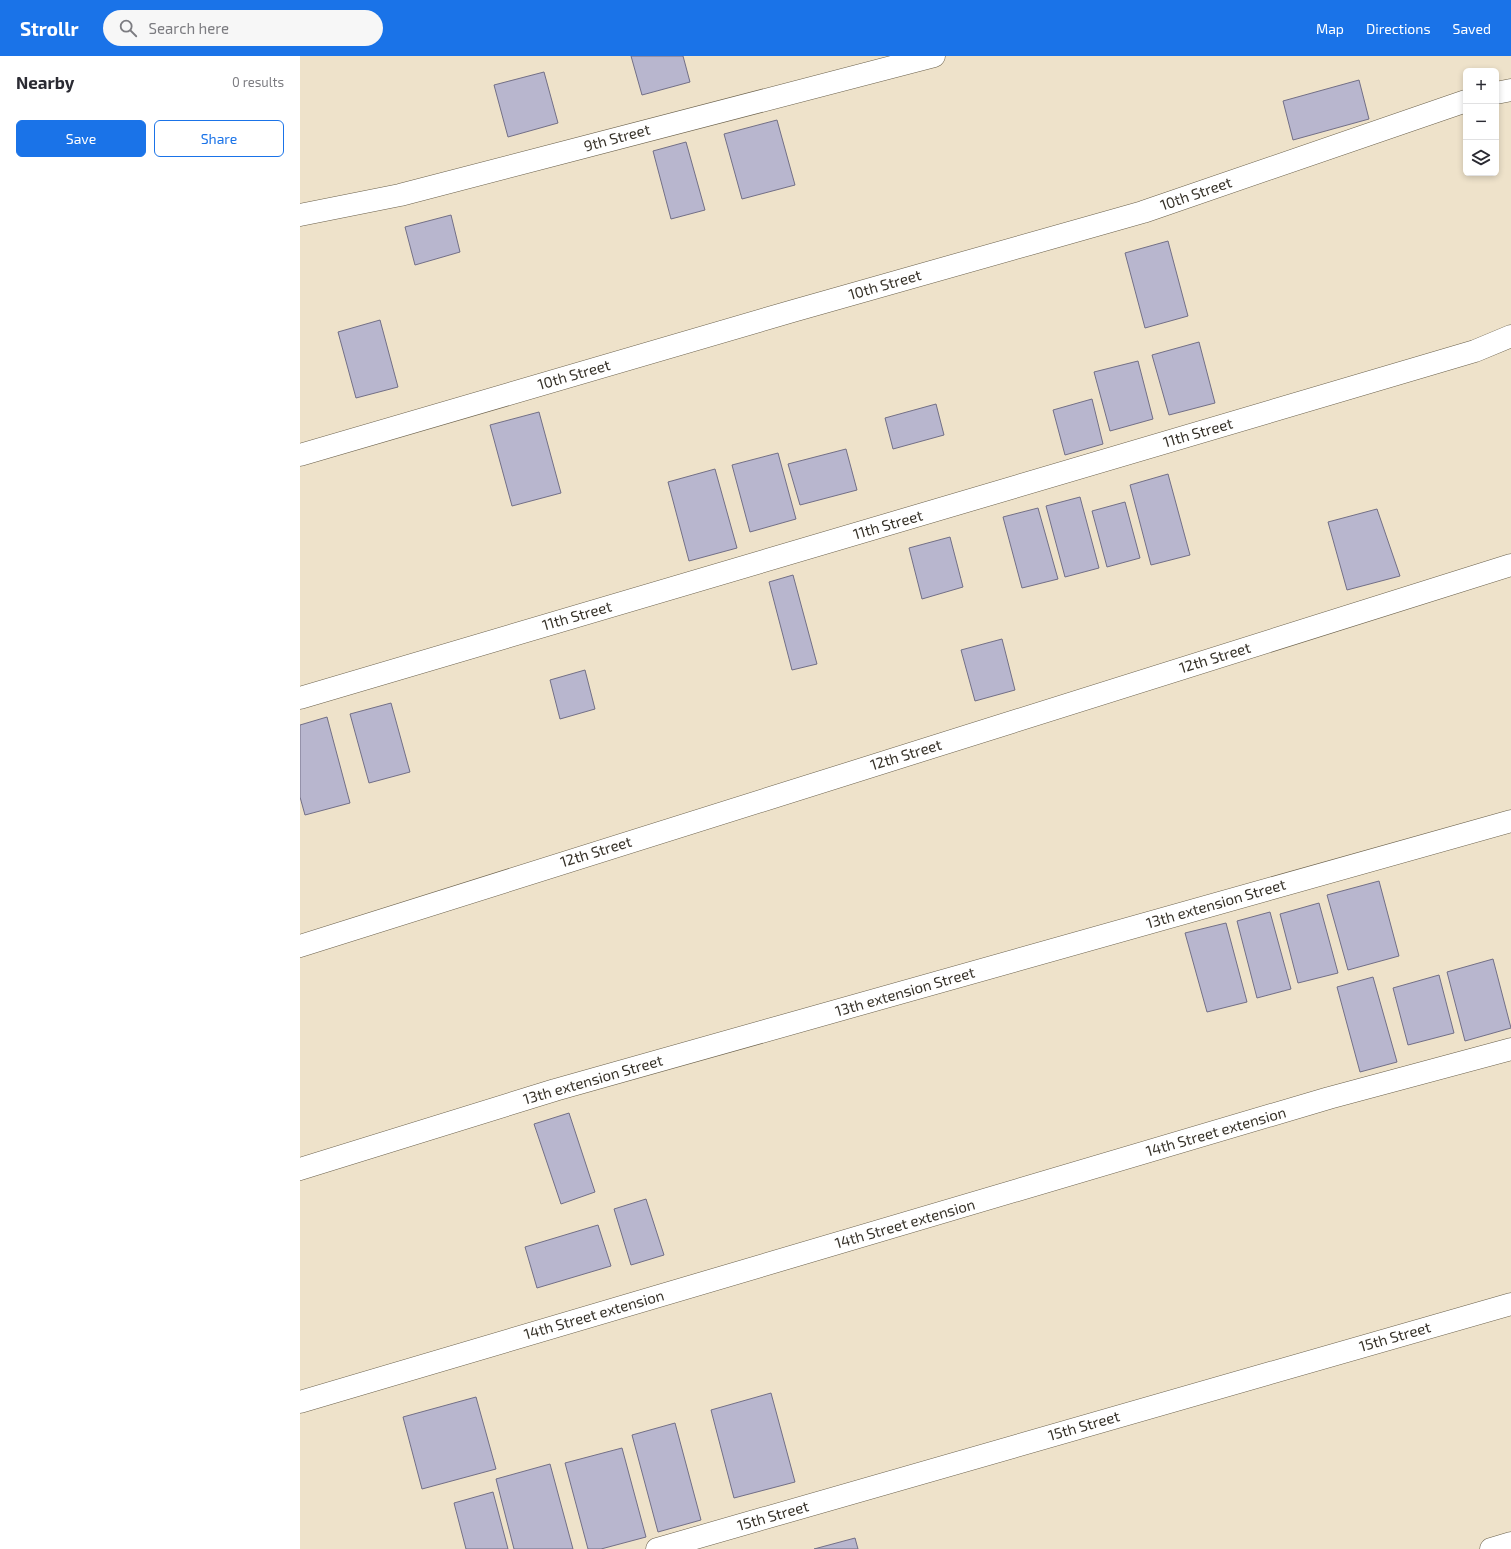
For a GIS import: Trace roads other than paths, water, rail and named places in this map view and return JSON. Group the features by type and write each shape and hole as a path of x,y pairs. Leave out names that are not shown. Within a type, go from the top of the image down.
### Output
{"street":[{"name":"9th Street","path":"300,215 400,195 934,56"},
{"path":"1499,92 1511,90"},
{"name":"10th Street","path":"300,455 1144,212 1463,102"},
{"name":"11th Street","path":"300,698 1475,351 1511,336"},
{"name":"12th Street","path":"300,946 1511,565"},
{"name":"13th extension Street","path":"300,1169 555,1090 1511,821"},
{"name":"14th Street extension","path":"300,1402 1329,1098 1511,1049"},
{"name":"15th Street","path":"657,1549 1511,1304"},
{"path":"1491,1549 1511,1543"}]}
